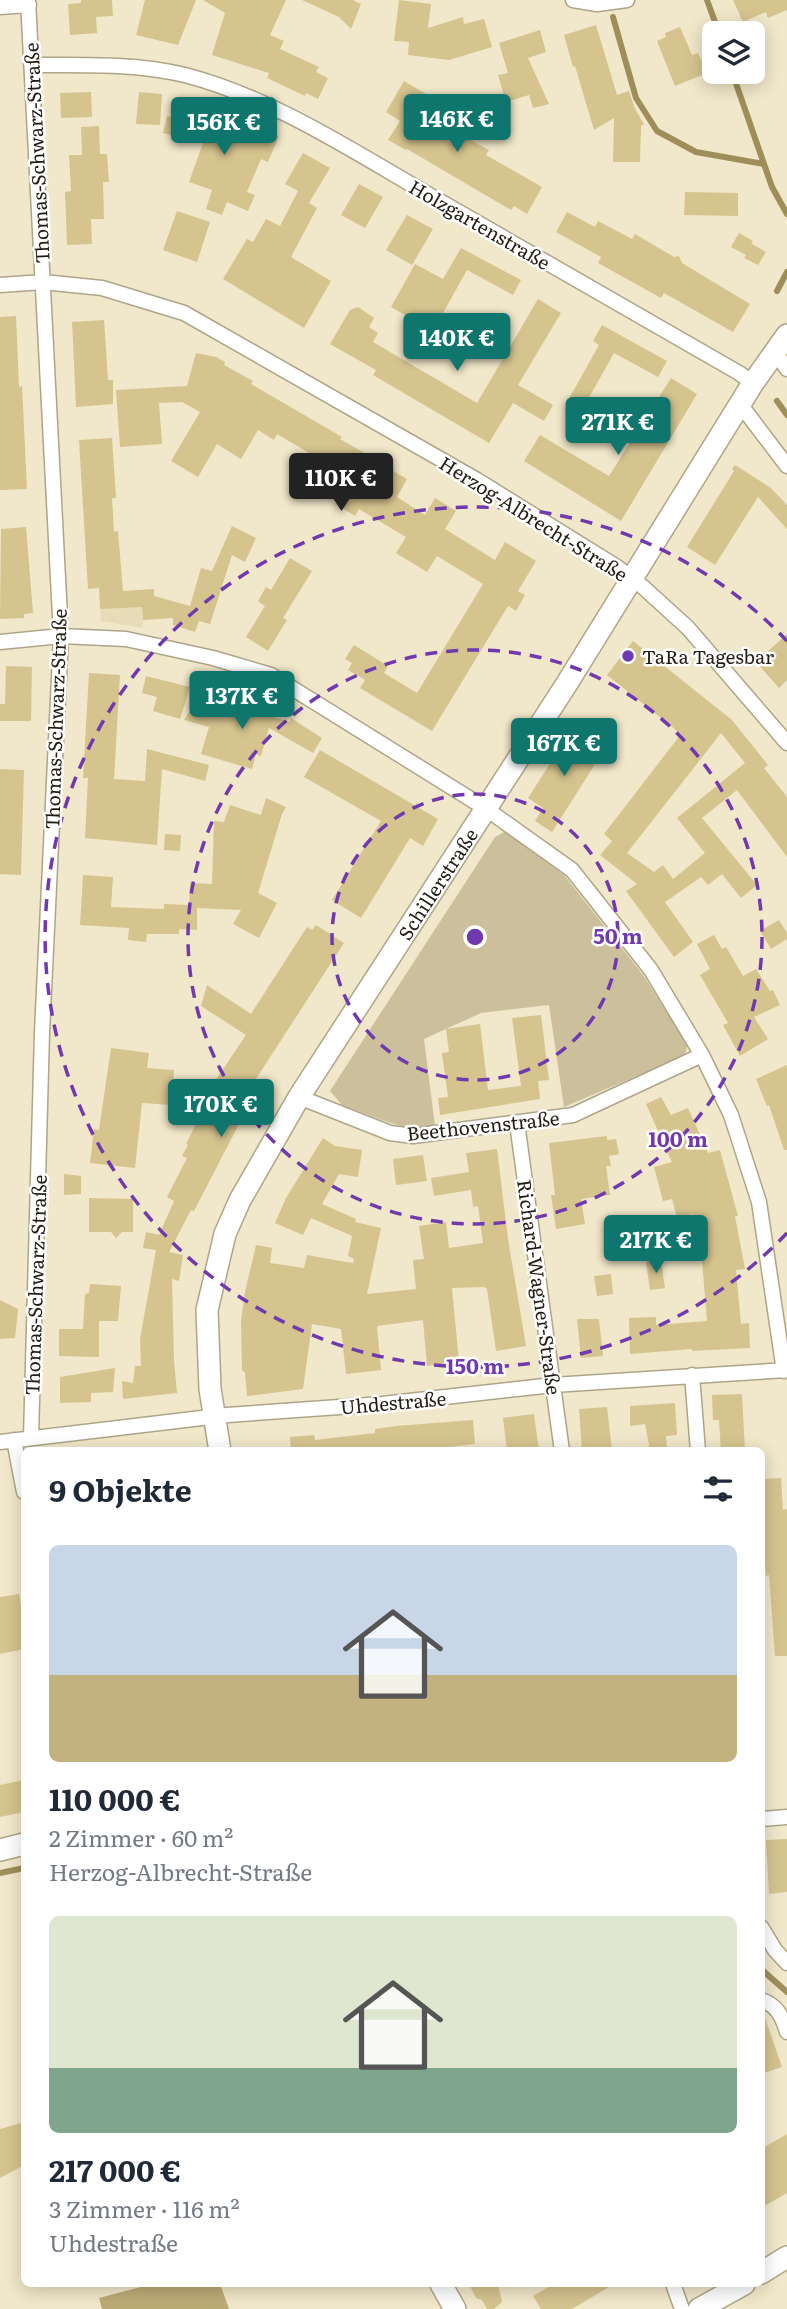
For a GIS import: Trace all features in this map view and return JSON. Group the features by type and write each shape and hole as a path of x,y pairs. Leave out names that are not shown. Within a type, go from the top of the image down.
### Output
{"street":[{"path":"573,0 597,4 627,0"},
{"path":"0,7 28,3"},
{"name":"Thomas-Schwarz-Straße","path":"28,3 61,636 43,1018 31,1438"},
{"name":"Holzgartenstraße","path":"32,65 148,68 187,76 251,99 310,126 590,286 753,383"},
{"name":"Herzog-Albrecht-Straße","path":"0,285 43,282 110,289 193,317 477,480 617,566 632,578 688,628 787,743"},
{"name":"Schillerstraße","path":"219,1447 213,1417 207,1310 225,1234 240,1200 299,1097 632,578 753,383 783,352"},
{"path":"740,404 787,466"},
{"path":"0,642 61,636 137,640 271,675 485,808 572,870 651,970 702,1055 732,1115 759,1202 786,1371"},
{"name":"Beethovenstraße","path":"299,1097 390,1133 413,1136 573,1115 702,1055"},
{"name":"Richard-Wagner-Straße","path":"517,1123 562,1447"},
{"name":"Uhdestraße","path":"7,1441 213,1417 382,1404 554,1385 786,1371"},
{"path":"692,1375 698,1447"},
{"path":"7,1441 21,1483"},
{"path":"765,1819 787,1816"},
{"path":"0,1850 21,1845"},
{"path":"765,1934 787,1963"},
{"path":"765,2001 772,2003 781,2015 787,2032"},
{"path":"765,2271 787,2257"},
{"path":"442,2287 451,2308"},
{"path":"674,2287 682,2309"},
{"path":"699,2309 739,2287"}],"shaded area":[{"path":"142,590 143,628 101,621 100,593"},
{"path":"506,831 564,875 643,975 688,1045 684,1056 564,1107 549,1005 481,1013 424,1039 435,1126 401,1126 342,1105 330,1091 495,837"},
{"path":"141,2287 221,2287 229,2309 102,2309 99,2298"}],"building":[{"path":"81,0 112,0 113,16 96,17 97,33 70,35 68,4 81,3"},
{"path":"145,0 196,0 178,45 136,35"},
{"path":"203,0 286,0 270,35 284,41 280,49 319,67 316,72 328,78 318,99 306,93 305,96 267,78 269,73 212,55 225,13"},
{"path":"302,0 353,0 361,4 351,29 339,17"},
{"path":"399,0 431,4 428,28 463,17 464,24 484,19 492,47 449,60 408,55 409,42 394,41"},
{"path":"733,0 787,0 787,10 768,18 766,12 743,21"},
{"path":"596,25 617,95 629,91 644,124 641,126 640,162 613,162 614,118 594,130 575,66 573,67 564,35"},
{"path":"680,27 692,55 698,53 702,62 702,75 675,86 657,41 666,37 665,33"},
{"path":"540,30 546,52 528,58 549,104 533,108 529,95 506,102 498,75 508,73 499,43"},
{"path":"404,81 433,98 421,124 460,147 465,137 489,150 486,155 542,187 527,214 514,206 511,210 388,140 400,121 386,112"},
{"path":"91,92 92,117 61,118 60,93"},
{"path":"139,92 162,94 160,125 136,124"},
{"path":"195,105 223,113 219,123 248,136 252,125 279,136 268,162 261,159 247,192 255,195 248,211 227,202 222,215 206,209 212,190 189,182 203,143 163,133 167,116 190,121"},
{"path":"99,126 100,154 107,154 109,182 103,182 104,219 91,219 92,244 67,245 65,192 71,191 69,155 82,155 81,127"},
{"path":"303,153 330,168 309,203 317,208 291,257 331,281 304,328 223,279 247,239 253,242 266,219 280,226 298,191 285,184"},
{"path":"359,184 383,197 365,228 341,215"},
{"path":"685,192 738,193 738,216 684,215"},
{"path":"177,211 210,222 197,262 163,250"},
{"path":"567,212 595,227 598,221 632,239 635,234 674,257 679,256 682,263 750,304 733,332 664,293 661,298 598,263 601,257 556,232"},
{"path":"407,215 433,229 412,265 386,250"},
{"path":"739,233 753,241 749,249 752,244 766,252 758,265 731,247"},
{"path":"461,248 521,280 513,295 467,270 433,331 391,307 415,264 443,279"},
{"path":"538,299 561,313 518,385 553,405 544,421 513,403 489,443 373,375 376,370 330,344 350,310 358,307 374,318 369,327 378,333 373,342 477,403"},
{"path":"16,316 27,489 0,490 0,317"},
{"path":"104,320 108,380 113,380 113,404 76,407 72,322"},
{"path":"602,325 667,361 658,377 614,353 582,410 567,402 599,345 593,341"},
{"path":"196,353 216,357 225,362 224,365 253,381 251,384 394,469 393,471 407,479 397,497 425,515 435,498 456,511 445,529 495,560 505,542 536,561 518,591 525,595 516,611 508,606 432,731 360,688 365,680 348,670 352,663 345,659 354,645 388,666 384,673 417,693 483,584 437,556 427,572 396,553 406,537 359,509 355,516 336,504 347,487 322,473 326,463 277,434 274,440 258,430 241,459 217,444 198,477 171,461 200,412 182,402 159,403 162,444 120,447 116,390 187,386"},
{"path":"671,378 697,394 621,521 524,461 540,435 609,476"},
{"path":"112,438 116,498 112,498 114,532 118,531 123,591 154,589 154,596 190,606 201,568 212,571 232,526 256,538 245,562 232,555 210,624 199,621 195,632 173,625 173,618 143,620 142,607 100,609 99,588 88,589 79,440"},
{"path":"735,465 771,488 787,505 787,529 758,497 715,565 687,547 734,471 732,469"},
{"path":"26,527 33,613 24,614 24,618 0,619 1,529"},
{"path":"290,558 312,571 283,618 287,620 268,651 246,637 265,606 258,601 266,587 271,590"},
{"path":"787,634 787,680 779,688 756,662"},
{"path":"633,641 732,720 768,765 764,768 787,797 787,857 737,790 702,818 757,885 741,898 722,874 708,885 701,877 665,902 693,942 674,957 626,891 637,884 600,855 612,841 604,834 681,734 607,675","holes":["721,733 745,763 677,818 705,853 673,879 663,865 654,872 627,853"]},
{"path":"6,666 32,667 31,721 0,721 0,704 5,704"},
{"path":"89,673 120,675 114,779 145,781 147,749 209,765 205,781 162,769 157,845 85,838 88,778 83,778"},
{"path":"146,676 190,687 180,719 153,711 157,697 142,693"},
{"path":"203,690 218,694 216,700 290,722 291,718 322,738 313,753 269,728 261,756 256,754 252,769 201,754 209,727 184,720"},
{"path":"572,729 604,750 552,832 535,821 543,808 528,798"},
{"path":"320,750 438,819 423,846 410,838 361,918 332,900 381,821 304,777"},
{"path":"0,769 24,770 21,875 0,874"},
{"path":"266,798 286,807 258,893 277,903 259,938 233,924 241,910 197,908 197,930 179,929 179,934 147,934 146,942 128,940 129,928 80,925 83,875 113,877 111,907 164,909 164,904 189,905 190,883 212,884 214,821 224,822 230,805 261,815"},
{"path":"165,834 181,835 180,851 164,850"},
{"path":"779,920 787,933 787,939 771,949 760,931"},
{"path":"316,925 344,943 230,1119 239,1124 194,1211 191,1210 169,1252 183,1255 179,1281 172,1279 177,1393 123,1399 122,1381 133,1383 135,1366 141,1366 140,1339 156,1250 143,1248 146,1232 159,1235 174,1201 167,1197 187,1158 182,1156 188,1145 186,1144 214,1089 211,1087 246,1035 201,1006 207,985 251,1014 307,927 312,930"},
{"path":"714,935 722,949 726,947 743,976 756,969 770,991 773,990 780,1005 754,1017 768,1039 740,1056 723,1025 728,1023 700,975 710,969 697,944"},
{"path":"541,1015 549,1080 538,1081 540,1099 440,1115 438,1098 448,1097 442,1053 449,1052 446,1029 480,1024 488,1090 521,1086 512,1018"},
{"path":"111,1048 149,1053 147,1068 174,1070 172,1105 142,1103 135,1168 90,1163 94,1129 99,1130"},
{"path":"787,1065 787,1150 784,1150 769,1105 767,1106 756,1079"},
{"path":"661,1097 671,1115 688,1108 708,1153 720,1150 738,1216 735,1216 745,1269 736,1270 741,1324 749,1323 750,1348 630,1354 629,1318 656,1317 656,1325 707,1321 702,1261 694,1214 677,1218 672,1199 663,1201 654,1167 672,1162 646,1104"},
{"path":"607,1136 607,1140 616,1139 619,1154 609,1156 611,1166 606,1166 610,1195 581,1199 585,1224 556,1229 551,1195 555,1195 549,1143"},
{"path":"323,1138 335,1146 362,1150 358,1177 339,1174 322,1204 356,1219 355,1222 381,1228 367,1294 416,1289 413,1260 424,1259 419,1226 446,1222 449,1248 483,1243 478,1206 473,1207 471,1190 434,1196 431,1178 469,1172 466,1153 497,1149 508,1239 526,1346 496,1351 487,1289 452,1288 459,1362 427,1366 423,1320 377,1326 381,1370 346,1374 341,1329 312,1324 303,1389 247,1396 245,1372 242,1371 241,1321 256,1245 272,1248 270,1263 304,1268 307,1255 353,1263 354,1259 348,1256 352,1236 311,1218 303,1235 275,1223 286,1198"},
{"path":"423,1155 427,1181 396,1185 393,1159"},
{"path":"64,1174 81,1176 81,1194 64,1195"},
{"path":"89,1198 133,1199 133,1232 122,1232 116,1238 111,1232 89,1232"},
{"path":"638,1226 641,1253 606,1256 604,1229"},
{"path":"661,1260 665,1288 650,1290 646,1262"},
{"path":"611,1274 613,1294 597,1296 594,1276"},
{"path":"90,1284 121,1286 118,1321 99,1321 99,1357 59,1356 59,1329 83,1329 85,1294 89,1293"},
{"path":"0,1300 18,1309 15,1338 0,1339"},
{"path":"577,1319 599,1319 603,1356 581,1358"},
{"path":"115,1368 113,1392 91,1393 91,1402 60,1403 60,1377"},
{"path":"742,1394 745,1447 721,1447 719,1420 713,1420 712,1395"},
{"path":"675,1403 677,1435 666,1436 667,1447 649,1447 645,1424 630,1426 630,1406"},
{"path":"607,1407 612,1447 582,1447 579,1409"},
{"path":"534,1414 538,1447 507,1447 503,1418"},
{"path":"473,1420 475,1444 448,1447 291,1447 290,1437 314,1435 315,1440 375,1433 375,1429"},
{"path":"781,1478 783,1510 787,1509 787,1656 775,1656 769,1575 766,1576 765,1564 765,1479"},
{"path":"19,1594 21,1650 0,1654 0,1597"},
{"path":"21,1781 21,1813 0,1817 0,1785"},
{"path":"787,1839 787,1892 769,1894 766,1840"},
{"path":"765,2018 782,2067 765,2073"},
{"path":"21,2123 21,2167 0,2178 0,2129"},
{"path":"787,2134 787,2193 765,2206 765,2147"},
{"path":"470,2287 499,2287 502,2302 494,2309 487,2309 482,2300 476,2298"},
{"path":"548,2287 609,2287 572,2309 541,2309 533,2296"}],"waterway":[{"path":"707,0 715,21"},
{"path":"613,17 636,98 657,131 696,152 764,164"},
{"path":"736,84 772,187 787,214"},
{"path":"777,291 787,272"},
{"path":"777,401 787,415"},
{"path":"0,1873 21,1869"},
{"path":"765,1973 787,1992"}],"place":[{"name":"TaRa Tagesbar","path":"628,656"}]}
